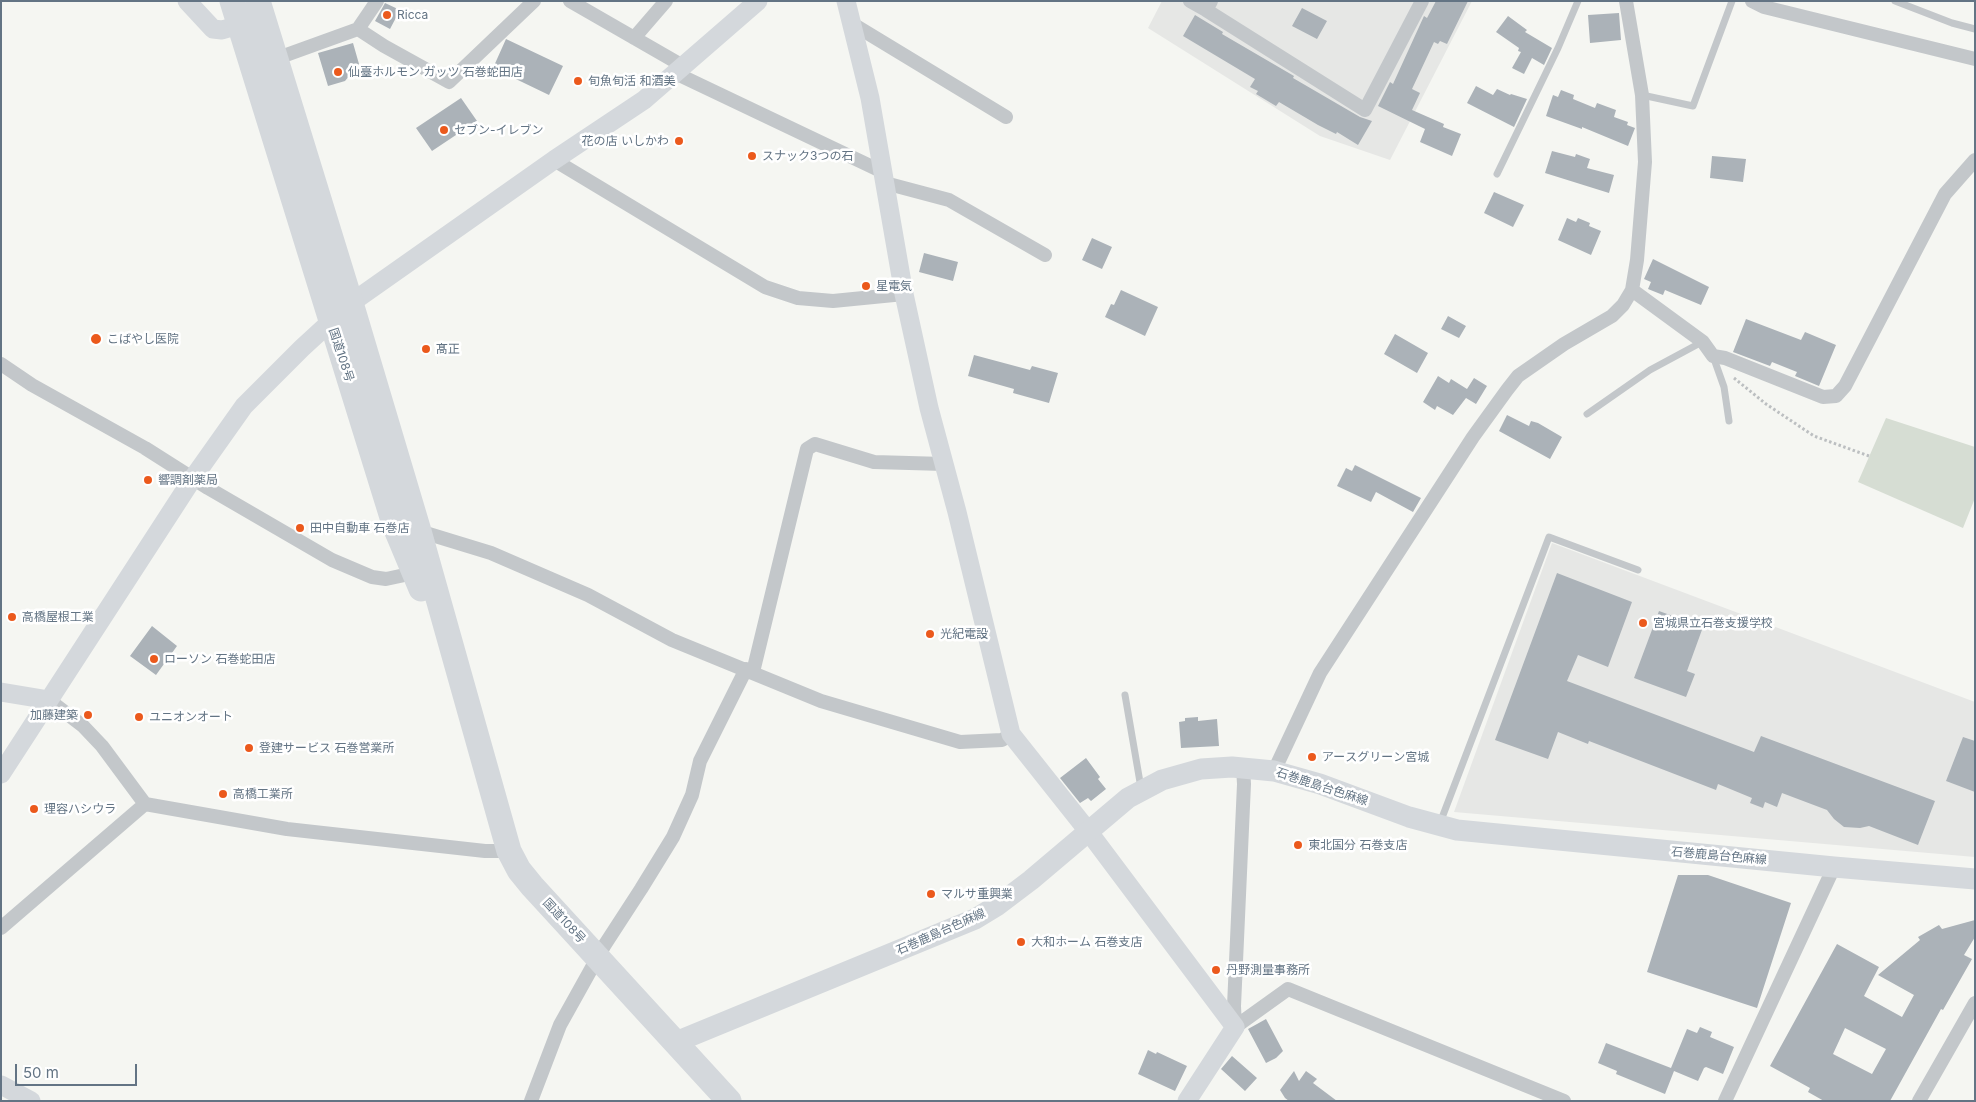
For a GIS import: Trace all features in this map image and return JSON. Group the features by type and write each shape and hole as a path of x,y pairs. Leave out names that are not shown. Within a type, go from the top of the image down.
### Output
{"highway":[{"name":"国道108号","path":"232,1 395,527 467,702"},
{"name":"国道108号","path":"258,1 419,531 509,851 519,870 532,886 729,1101"}],"main road":[{"name":"石巻鹿島台色麻線","path":"676,1042 975,919 998,905 1031,880 1128,798 1162,780 1201,769 1243,767 1274,771 1320,784 1409,817 1440,826 1482,834 1975,879"}],"street":[{"path":"187,1 213,29 222,30 239,25"},
{"path":"275,59 358,29 377,1"},
{"path":"358,29 384,46 449,82 534,1"},
{"path":"570,1 634,38 679,70 884,178 949,200 1045,255"},
{"path":"634,38 666,1"},
{"path":"1,774 193,478 244,406 351,302 554,160 644,100 758,1"},
{"path":"846,1 870,98 904,294 929,408 1011,734 1088,831 1235,1027"},
{"path":"1190,1 1209,6 1365,110 1422,1"},
{"path":"1274,771 1320,673 1473,437 1507,390 1518,376 1564,344 1612,316 1623,305 1632,290 1637,260 1644,162 1642,94 1626,1"},
{"path":"1752,1 1764,7 1975,59"},
{"path":"851,22 1006,118"},
{"path":"554,160 765,286 798,298 832,301 904,294"},
{"path":"1632,290 1702,342 1713,356 1725,358 1823,397 1836,396 1845,386 1945,194 1975,160"},
{"path":"1,364 32,385 145,448 293,539 332,560 364,574 386,579 414,573"},
{"path":"531,1101 560,1025 597,957 673,837 692,795 700,761 749,671 807,449 815,444 874,462 944,464"},
{"path":"419,531 491,553 588,595 672,640 821,701 960,742 1002,740 1011,734"},
{"path":"1,692 49,700 83,726 102,746 145,804 287,829 485,851 509,851"},
{"path":"1235,1027 1234,1006 1244,784 1243,767"},
{"path":"1,928 145,804"},
{"path":"1727,1100 1834,867"},
{"path":"1187,1101 1235,1027 1288,989 1564,1101"},
{"path":"1920,1101 1975,1003"},
{"path":"1,1085 31,1101"}],"lane":[{"path":"1497,174 1558,48 1578,1"},
{"path":"1642,94 1693,106 1732,1"},
{"path":"1895,1 1952,23 1975,29"},
{"path":"1586,414 1650,370 1702,342"},
{"path":"1713,356 1724,387 1729,421"},
{"path":"1440,826 1549,537 1638,570"},
{"path":"1125,694 1142,791"}],"path":[{"path":"1713,356 1736,380 1801,429 1814,436 1869,456"}],"shaded area":[{"path":"1162,1 1472,1 1390,160 1320,136 1148,28"},
{"path":"1886,418 1975,447 1975,498 1963,528 1858,482"},
{"name":"宮城県立石巻支援学校","path":"1552,543 1975,702 1975,857 1454,812"}],"building":[{"path":"1436,1 1468,1 1447,44 1440,41 1438,44 1434,42 1412,89 1420,93 1412,110 1444,124 1443,127 1461,134 1452,156 1420,142 1425,129 1378,106 1390,82 1393,84 1424,16 1427,18"},
{"name":"Ricca","path":"385,3 400,10 390,29 375,21"},
{"path":"1302,8 1327,21 1317,39 1292,26"},
{"path":"1619,13 1621,40 1590,43 1588,15"},
{"path":"1195,15 1223,32 1222,34 1294,76 1293,78 1360,117 1372,121 1358,145 1337,132 1336,134 1318,125 1279,102 1276,106 1256,94 1258,91 1250,87 1255,79 1183,36"},
{"path":"1508,16 1527,30 1525,32 1552,48 1544,65 1532,58 1524,74 1512,68 1521,52 1518,51 1519,48 1496,32"},
{"path":"506,39 563,66 549,95 493,68"},
{"name":"仙臺ホルモン ガッツ 石巻蛇田店","path":"353,43 359,64 345,81 328,86 318,53"},
{"path":"1476,86 1493,95 1497,89 1510,95 1527,99 1514,127 1467,103"},
{"path":"1561,90 1574,95 1573,99 1595,108 1597,103 1616,110 1614,117 1628,122 1627,125 1635,128 1628,146 1582,127 1582,129 1546,116 1553,95 1558,97"},
{"path":"461,98 477,121 432,151 416,128"},
{"path":"1552,151 1575,157 1576,154 1590,159 1587,168 1614,175 1609,193 1545,173"},
{"path":"1712,156 1746,159 1743,182 1710,178"},
{"path":"1494,192 1524,205 1513,227 1484,213"},
{"path":"1567,218 1576,222 1578,218 1590,223 1589,226 1601,231 1591,255 1558,240"},
{"path":"1092,238 1112,247 1102,269 1082,260"},
{"path":"924,253 958,262 953,281 919,272"},
{"path":"1653,259 1709,287 1701,305 1665,290 1663,295 1648,289 1651,282 1644,279"},
{"path":"1121,290 1158,307 1145,336 1105,317 1111,304 1114,305"},
{"path":"1448,316 1466,326 1459,338 1441,329"},
{"path":"1746,319 1801,340 1805,332 1836,345 1819,386 1795,376 1797,372 1772,362 1770,366 1733,352"},
{"path":"1395,334 1428,353 1417,373 1384,354"},
{"path":"974,355 1030,370 1032,366 1058,373 1049,403 1013,393 1014,389 968,376"},
{"path":"1438,376 1449,383 1451,379 1467,389 1474,378 1487,386 1476,404 1466,398 1453,415 1437,406 1435,410 1423,402"},
{"path":"1507,415 1529,426 1531,421 1538,423 1562,437 1550,459 1499,431"},
{"path":"1355,465 1421,498 1413,512 1376,492 1371,502 1337,486 1346,468 1352,471"},
{"path":"1557,573 1632,602 1608,667 1578,655 1567,681 1754,752 1761,736 1935,801 1918,845 1869,826 1860,828 1844,827 1827,810 1782,793 1777,807 1765,802 1763,808 1750,803 1752,798 1718,784 1716,790 1589,741 1588,744 1558,732 1548,759 1495,740"},
{"path":"1659,611 1703,627 1687,671 1695,674 1686,697 1634,678"},
{"path":"152,626 177,646 156,675 130,656"},
{"path":"1198,717 1198,721 1217,719 1219,746 1181,748 1179,722 1185,721 1185,718"},
{"path":"1963,737 1975,741 1975,792 1946,781"},
{"path":"1086,758 1106,789 1091,801 1088,798 1080,803 1060,778"},
{"path":"1678,875 1708,875 1791,903 1757,1008 1647,972"},
{"path":"1975,920 1975,937 1964,955 1972,959 1943,1010 1941,1009 1890,1101 1824,1101 1808,1092 1810,1088 1770,1066 1837,944 1879,967 1864,996 1902,1017 1914,995 1878,975 1920,940 1918,937 1939,925 1942,929","holes":["1845,1028 1886,1049 1872,1074 1833,1054"]},
{"path":"1266,1019 1283,1051 1276,1058 1266,1063 1248,1029"},
{"path":"1700,1027 1712,1032 1710,1037 1734,1047 1723,1074 1706,1067 1698,1081 1674,1071 1665,1094 1616,1074 1617,1071 1598,1063 1606,1043 1671,1068 1687,1029 1697,1033"},
{"path":"1148,1050 1156,1054 1157,1052 1187,1066 1175,1091 1138,1074"},
{"path":"1232,1056 1257,1078 1245,1091 1221,1069"},
{"path":"1294,1071 1299,1081 1306,1071 1317,1079 1313,1083 1337,1101 1289,1101 1280,1090"}],"place":[{"name":"Ricca","path":"387,15"},
{"name":"仙臺ホルモン ガッツ 石巻蛇田店","path":"338,72"},
{"name":"旬魚旬活 和酒美","path":"578,81"},
{"name":"セブン-イレブン","path":"444,130"},
{"name":"花の店 いしかわ","path":"679,141"},
{"name":"スナック3つの石","path":"752,156"},
{"name":"星電気","path":"866,286"},
{"name":"こばやし医院","path":"96,339"},
{"name":"髙正","path":"426,349"},
{"name":"響調剤薬局","path":"148,480"},
{"name":"田中自動車 石巻店","path":"300,528"},
{"name":"高橋屋根工業","path":"12,617"},
{"name":"宮城県立石巻支援学校","path":"1643,623"},
{"name":"光紀電設","path":"930,634"},
{"name":"ローソン 石巻蛇田店","path":"154,659"},
{"name":"加藤建築","path":"88,715"},
{"name":"ユニオンオート","path":"139,717"},
{"name":"登建サービス 石巻営業所","path":"249,748"},
{"name":"アースグリーン宮城","path":"1312,757"},
{"name":"高橋工業所","path":"223,794"},
{"name":"理容ハシウラ","path":"34,809"},
{"name":"東北国分 石巻支店","path":"1298,845"},
{"name":"マルサ重興業","path":"931,894"},
{"name":"大和ホーム 石巻支店","path":"1021,942"},
{"name":"丹野測量事務所","path":"1216,970"}]}
